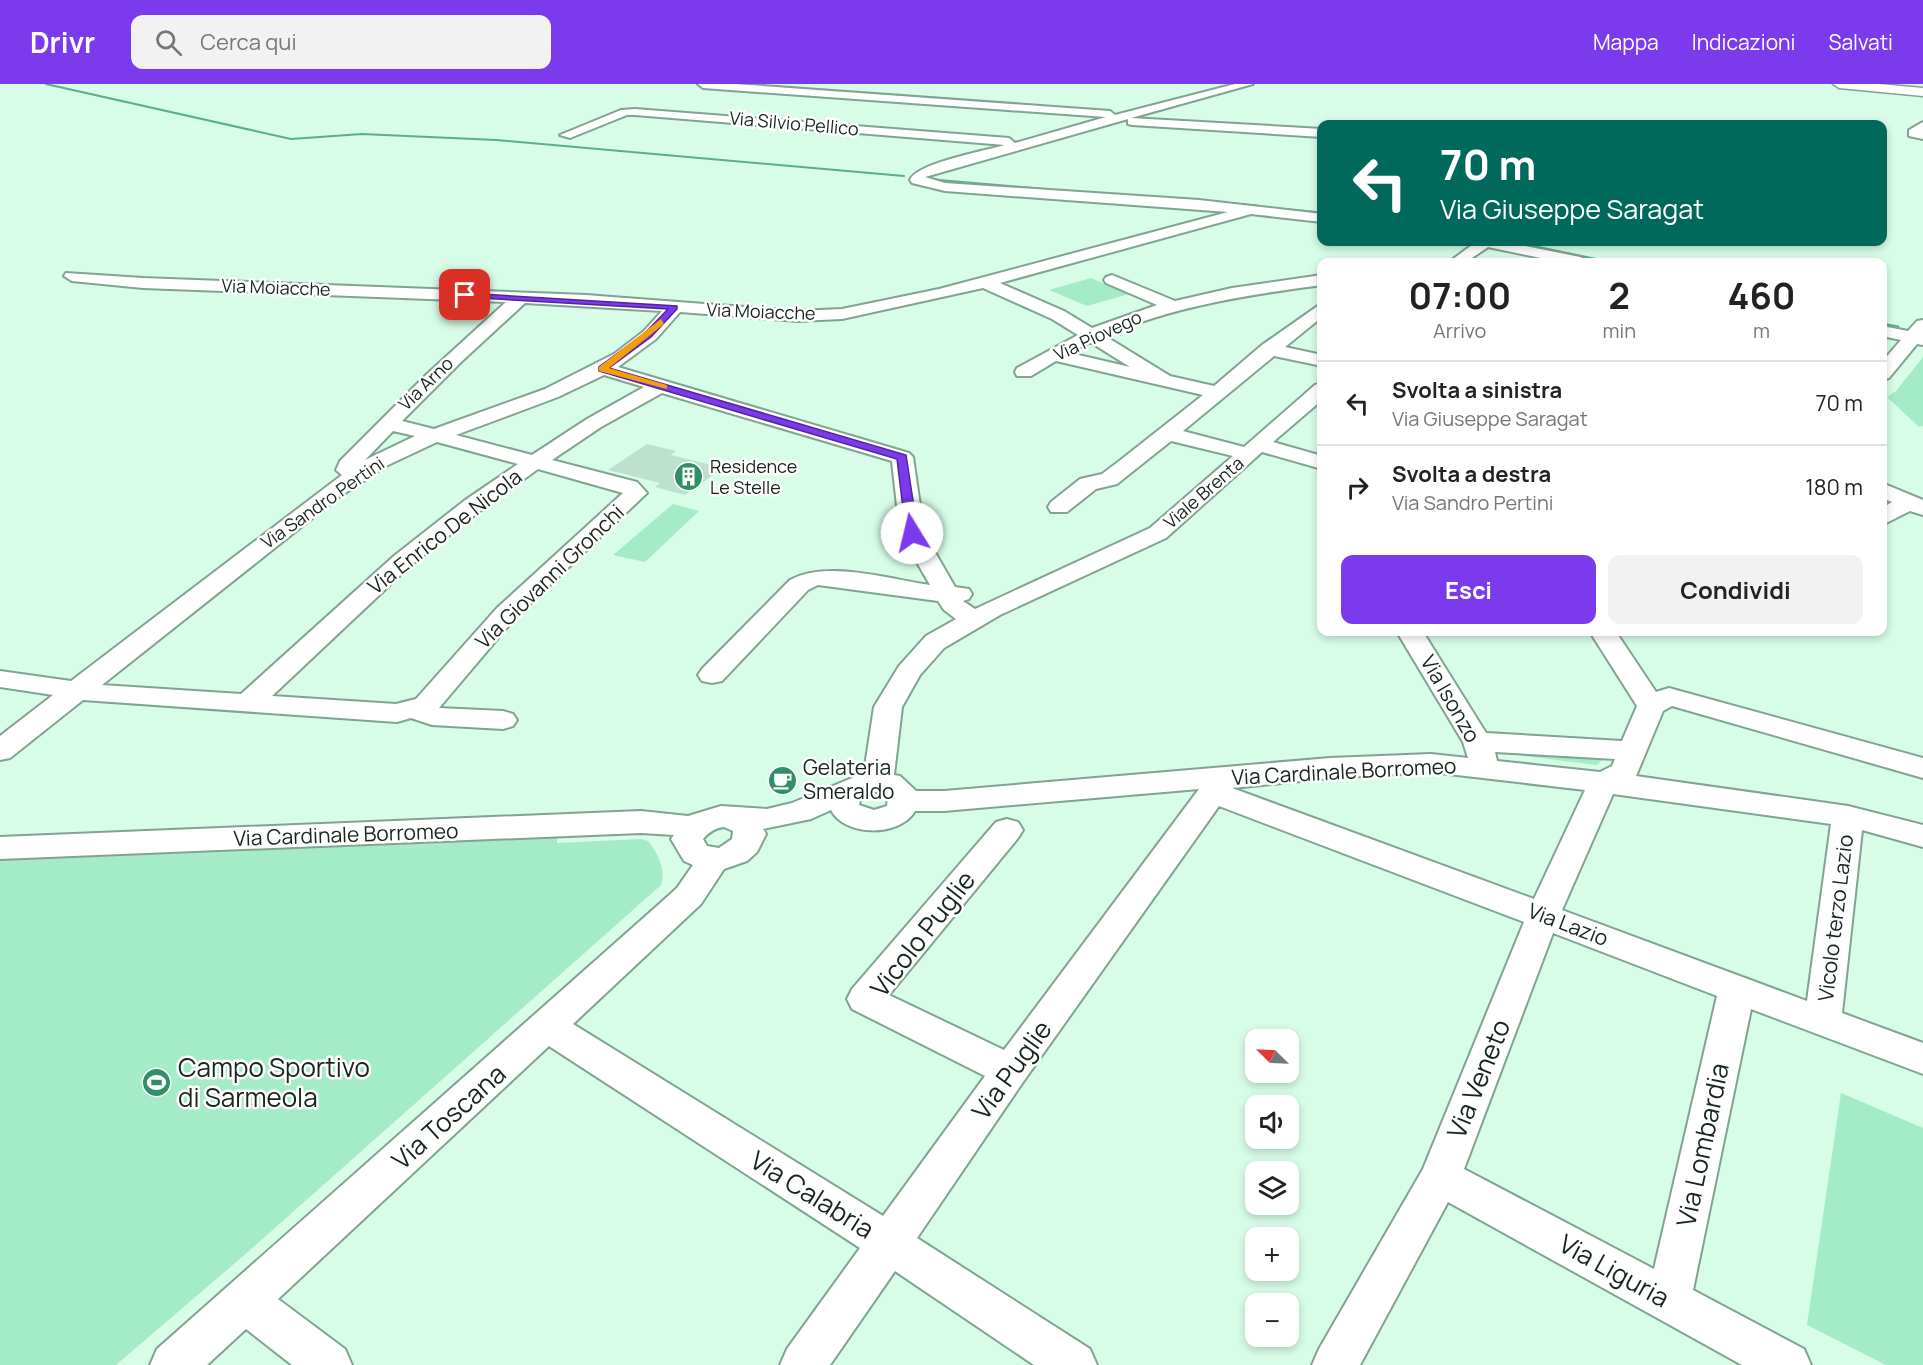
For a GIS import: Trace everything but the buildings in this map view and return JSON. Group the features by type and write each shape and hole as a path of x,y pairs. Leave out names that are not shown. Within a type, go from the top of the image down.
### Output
{"main road":[{"path":"1839,84 1923,92"}],"street":[{"name":"Via Silvio Pellico","path":"1229,214 945,187 918,180 919,175 933,169 1124,118 1176,101 1248,84"},
{"name":"Via Silvio Pellico","path":"703,85 1317,133"},
{"name":"Via Silvio Pellico","path":"566,135 625,112 635,112 804,124 1026,144"},
{"path":"1923,126 1912,133 1923,135"},
{"name":"Via Moiacche","path":"72,276 143,283 522,297 798,316 842,314 914,300 984,282 1229,214 1250,210 1317,217"},
{"path":"1463,258 1479,246"},
{"path":"1504,246 1561,258"},
{"name":"Via Piovego","path":"1112,280 1173,306"},
{"name":"Via Piovego","path":"1024,372 1091,335 1173,306 1317,281"},
{"path":"984,282 1058,315 1163,379"},
{"name":"Via Arno","path":"358,473 347,470 348,466 386,423 480,332 522,297"},
{"name":"Via Sandro Pertini","path":"0,751 280,530 358,473 434,435 555,392 603,369 648,335 675,307"},
{"path":"1059,507 1088,484 1109,479 1169,434 1215,392 1317,312"},
{"path":"1887,331 1920,334"},
{"path":"1887,366 1920,334"},
{"path":"1268,349 1317,361"},
{"path":"1054,354 1215,392"},
{"path":"603,369 902,457 912,533 953,605 982,615"},
{"path":"535,462 594,423 660,386"},
{"name":"Viale Brenta","path":"878,781 888,706 909,672 935,642 982,615 1158,533 1317,392"},
{"name":"Via Enrico De Nicola","path":"395,425 535,462"},
{"path":"1169,434 1317,462"},
{"name":"Via Enrico De Nicola","path":"249,702 402,561 472,506 535,462"},
{"name":"Via Giovanni Gronchi","path":"414,709 426,705 506,613 635,492 629,487 535,462"},
{"path":"1887,492 1915,506"},
{"path":"1887,516 1915,506"},
{"path":"712,675 799,585 812,578 824,577 946,595"},
{"name":"Via Isonzo","path":"1412,636 1481,755"},
{"path":"1606,636 1651,706"},
{"path":"0,680 77,691 397,713 414,709 432,716 502,720"},
{"path":"1603,783 1624,772 1651,706 1669,696 1923,768"},
{"path":"1481,755 1633,751"},
{"name":"Via Cardinale Borromeo","path":"904,801 944,801 1218,785 1431,763 1481,755 1603,783 1704,794 1848,816 1923,836"},
{"path":"723,838 769,832 852,806 884,820 898,813 904,801 903,794 897,788 878,781 854,786 852,806"},
{"name":"Via Veneto","path":"1335,1365 1440,1177 1543,916 1603,783"},
{"name":"Via Lazio","path":"1218,785 1543,916 1923,1059"},
{"name":"Via Puglie","path":"803,1365 1010,1071 1218,785"},
{"name":"Vicolo terzo Lazio","path":"1823,1021 1848,816"},
{"name":"Via Cardinale Borromeo","path":"0,848 641,822 681,825 723,838"},
{"name":"Vicolo Puglie","path":"1007,830 865,999 1010,1071"},
{"name":"Via Toscana","path":"173,1365 548,1027 689,896 723,838"},
{"name":"Via Lombardia","path":"1669,1301 1737,989"},
{"name":"Via Calabria","path":"548,1027 889,1243 1074,1365"},
{"name":"Via Liguria","path":"1440,1177 1788,1365"},
{"path":"245,1301 329,1365"}],"green space":[{"path":"1091,278 1129,294 1087,306 1049,290"},
{"path":"1923,357 1923,426 1919,427 1887,397 1896,391"},
{"path":"673,504 699,511 645,562 613,555"},
{"path":"1505,750 1603,759 1597,765 1509,754"},
{"path":"557,836 557,843 641,839 648,841 660,862 661,885 249,1251 116,1365 0,1365 0,860"},
{"path":"1841,1093 1923,1128 1923,1365 1886,1365 1807,1325"}],"waterway":[{"path":"46,84 291,139 362,134 496,140 904,176"},
{"path":"927,179 1079,192"},
{"path":"1057,191 1257,206"},
{"path":"1267,208 1317,213"},
{"path":"1531,246 1589,258"},
{"path":"1887,325 1898,327"}],"slow traffic":[{"path":"661,322 648,335 603,369 663,387"}],"place":[{"name":"Residence Le Stelle","path":"689,477"},
{"name":"Gelateria Smeraldo","path":"782,780"},
{"name":"Campo Sportivo di Sarmeola","path":"157,1083"}],"route":[{"path":"465,295 586,300 675,307 648,335 603,369 902,457 912,533"}]}
